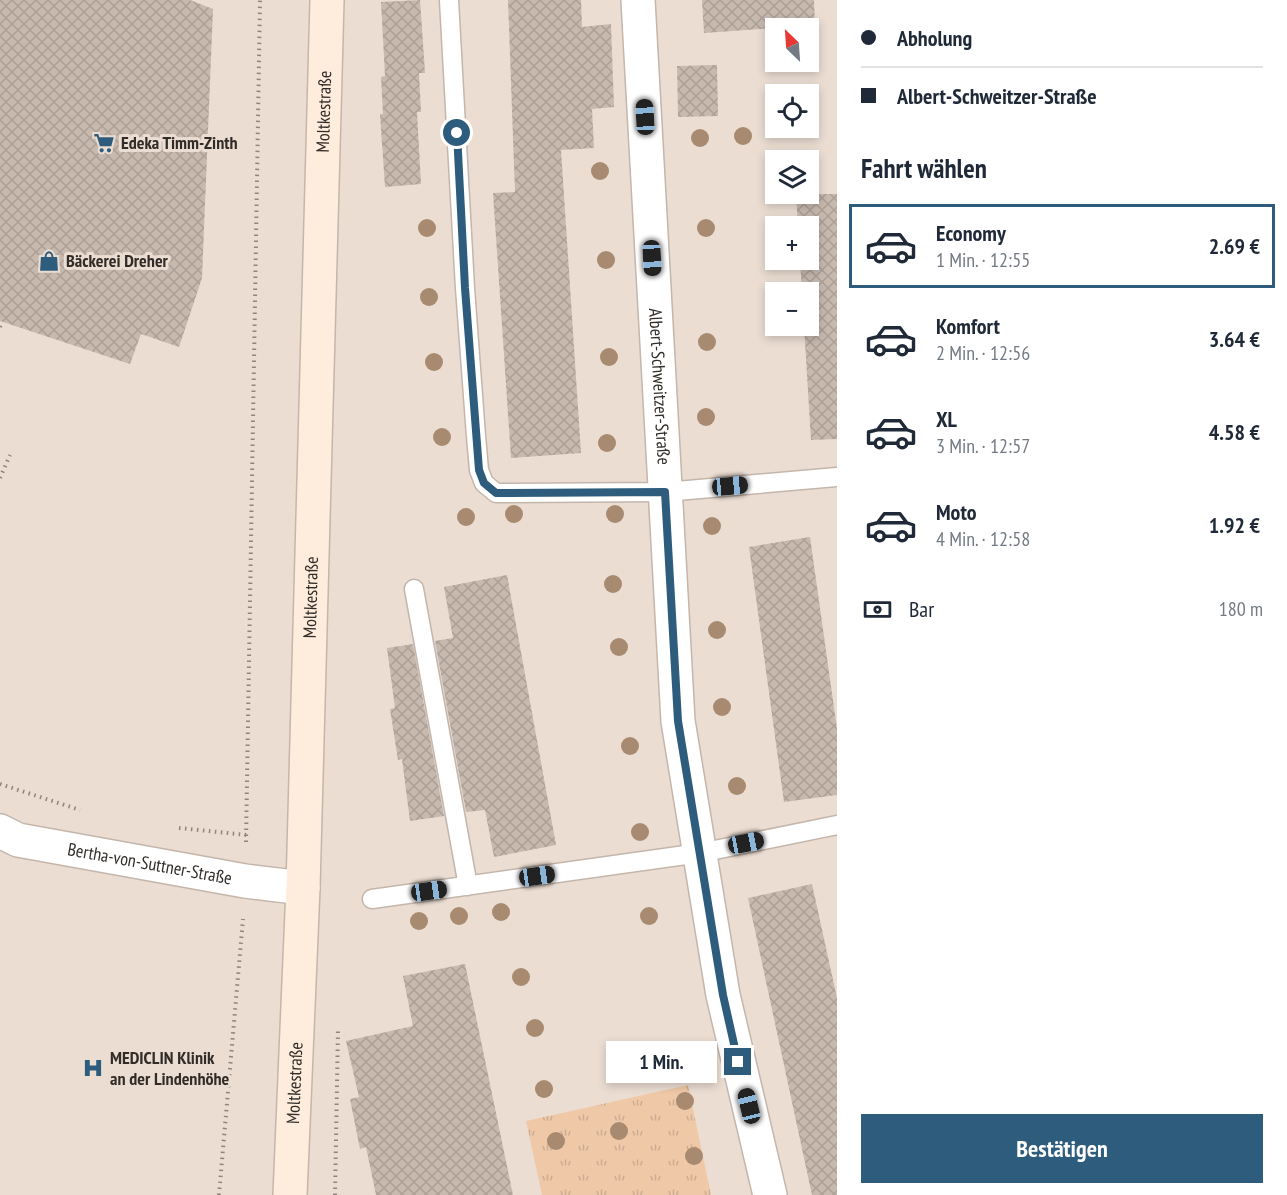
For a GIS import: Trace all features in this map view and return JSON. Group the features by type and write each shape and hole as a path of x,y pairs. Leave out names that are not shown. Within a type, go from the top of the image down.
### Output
{"street":[{"name":"Moltkestraße","path":"290,1195 303,888 327,0"},
{"name":"Albert-Schweitzer-Straße","path":"638,0 678,721 723,995 770,1195"},
{"name":"Bertha-von-Suttner-Straße","path":"0,831 18,840 245,881 303,888"}],"lane":[{"path":"449,0 469,334 479,470 484,483 496,493 665,492 837,477"},
{"path":"414,590 468,886"},
{"path":"372,899 700,853 837,825"}],"path":[{"path":"219,1195 243,919 247,835 260,0"},
{"path":"0,327 2,322"},
{"path":"0,478 10,455"},
{"path":"0,784 90,813"},
{"path":"168,826 247,835"}],"green space":[{"path":"688,1085 711,1195 542,1195 526,1121"}],"building":[{"name":"Edeka Timm-Zinth","path":"0,0 190,0 213,9 202,278 179,347 141,334 130,364 0,321"},
{"path":"420,0 425,73 419,73 421,112 417,112 421,184 385,187 380,114 383,114 381,77 385,76 381,2"},
{"path":"508,0 581,0 582,27 611,24 614,107 592,109 594,148 561,150 581,453 511,458 493,193 515,192"},
{"path":"702,0 814,0 815,18 765,18 765,29 704,33"},
{"path":"717,65 718,116 678,117 677,66"},
{"path":"819,194 837,194 837,439 811,440 805,336 819,336 819,282 801,282 801,270 819,270 819,216 797,216 797,204 819,204"},
{"path":"810,537 837,729 837,795 784,802 749,547"},
{"path":"507,575 556,845 494,857 485,810 466,812 435,641 453,638 444,587"},
{"path":"413,644 444,816 410,821 402,759 398,760 390,709 395,708 387,648"},
{"path":"812,884 837,998 837,1195 812,1195 748,898"},
{"path":"465,964 513,1195 376,1195 366,1147 360,1149 350,1099 359,1097 346,1041 413,1026 403,976"}],"place":[{"name":"Edeka Timm-Zinth","path":"104,143"},
{"name":"Bäckerei Dreher","path":"49,261"},
{"name":"MEDICLIN Klinik an der Lindenhöhe","path":"93,1068"}],"route":[{"path":"457,133 476,436 479,470 484,483 496,493 665,492 678,721 723,995 738,1062"}]}
